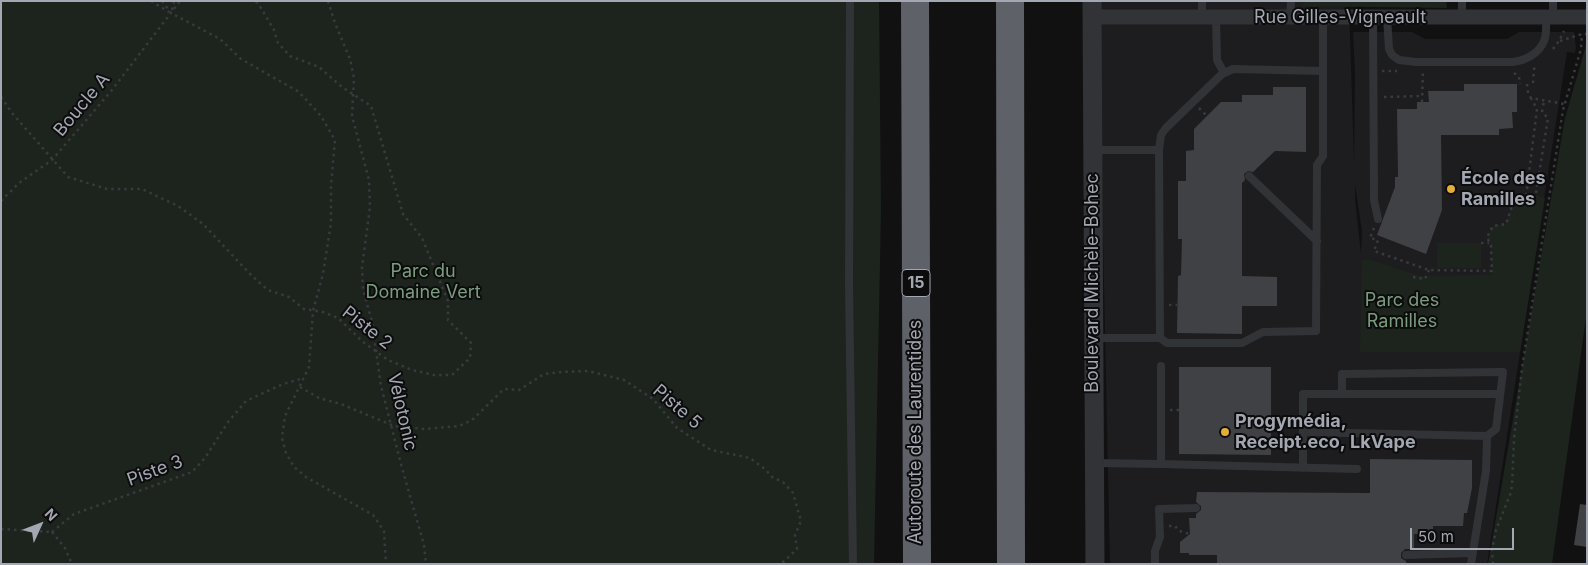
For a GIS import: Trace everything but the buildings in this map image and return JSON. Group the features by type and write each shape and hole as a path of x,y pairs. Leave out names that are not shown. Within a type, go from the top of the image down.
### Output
{"highway":[{"name":"Autoroute des Laurentides","path":"915,1 917,564"},
{"path":"1010,1 1011,564"}],"street":[{"name":"Rue Gilles-Vigneault","path":"1092,9 1209,18 1587,17"},
{"name":"Boulevard Michèle-Bohec","path":"1092,9 1095,564"}],"lane":[{"path":"850,1 849,286 852,564"},
{"path":"1202,1 1209,18 1217,60 1224,73"},
{"path":"1290,18 1291,1"},
{"path":"1462,1 1462,18"},
{"path":"1380,17 1392,55 1399,60 1416,62 1512,62 1524,60 1536,52 1544,42 1553,1"},
{"path":"1378,220 1374,200 1380,17"},
{"path":"1094,338 1160,338 1167,343 1242,343 1263,332 1316,331 1317,164 1323,156 1323,18"},
{"path":"1160,338 1159,150 1162,135 1166,128 1224,73 1233,69 1323,71"},
{"path":"1093,150 1159,150"},
{"path":"1249,176 1317,242"},
{"path":"1161,366 1161,464"},
{"path":"1303,432 1487,436 1496,429 1503,372 1342,374 1342,394"},
{"path":"1303,468 1303,394 1500,394"},
{"path":"1471,564 1486,471 1487,436"},
{"path":"1094,463 1357,469"},
{"path":"1155,564 1155,551 1160,537 1159,509 1196,508"},
{"path":"1406,555 1472,553"}],"path":[{"path":"151,1 220,39 241,59 299,92 321,116 335,140 331,185 331,224 323,274 313,311 309,367 284,416 282,438 286,453 294,467 306,477 373,515 384,531 386,564"},
{"path":"162,1 171,13"},
{"path":"171,13 174,1"},
{"name":"Boucle A","path":"1,201 19,182 52,160 112,90 180,1"},
{"name":"Piste 2","path":"1,96 12,113 68,177 107,189 142,189 178,206 203,224 252,276 268,290 289,297 304,309 323,312 338,318 363,342 388,360 412,370 434,375 452,375 470,358 471,343 448,320 448,301 422,238 403,214 371,106 342,87 320,66 290,56 278,43 274,30 258,3 254,1"},
{"name":"Vélotonic","path":"328,1 350,60 354,78 352,116 370,180 370,207 362,267 363,289 372,322 381,386 424,545 426,564"},
{"path":"1493,564 1492,550 1496,530 1512,486 1514,439 1522,368 1564,104 1581,49 1582,34"},
{"path":"1559,41 1587,34"},
{"path":"1422,102 1423,71"},
{"path":"1371,234 1370,238 1378,240 1374,251 1429,270 1492,271 1491,246 1487,237 1493,226 1506,224 1515,198 1526,197 1537,109 1528,94 1527,84"},
{"path":"1392,96 1423,96"},
{"path":"1531,98 1564,104"},
{"path":"1542,112 1544,101"},
{"path":"1201,110 1207,116"},
{"path":"1536,113 1542,112"},
{"path":"1536,193 1548,118 1542,112"},
{"path":"1481,243 1489,243"},
{"path":"1413,277 1424,280 1429,270"},
{"path":"1168,304 1177,305"},
{"name":"Piste 5","path":"300,386 319,398 341,404 391,424 424,429 459,426 472,420 504,389 519,390 544,374 588,371 624,380 653,399 677,428 711,450 750,458 772,477 783,482 793,493 800,521 794,535 796,550 781,564"},
{"name":"Piste 3","path":"52,532 74,514 192,472 205,458 228,422 246,402 284,384 304,378"},
{"path":"1169,410 1179,410"},
{"path":"1175,526 1179,531 1190,534"},
{"path":"1,529 52,532 65,548 72,564"}],"shaded area":[{"path":"1098,1 1349,1 1354,162 1355,72 1353,32 1412,32 1425,39 1507,39 1519,32 1574,32 1576,48 1575,53 1567,52 1487,564 1110,564","holes":["1355,185 1362,231 1361,254"]}],"green space":[{"name":"Parc du Domaine Vert","path":"1,1 879,1 881,210 874,564 1,564"},
{"path":"1306,1 1446,1 1447,8 1301,6"},
{"path":"1587,37 1587,310 1552,564 1488,564 1565,118"},
{"name":"Parc des Ramilles","path":"1530,193 1545,198 1520,352 1360,352 1362,260 1371,260 1420,276 1492,275 1491,246 1487,237 1493,226 1506,224 1515,197 1526,197"},
{"path":"1437,243 1481,243 1481,268 1437,268"}],"place":[{"name":"École des Ramilles","path":"1451,189"},
{"name":"Progymédia, Receipt.eco, LkVape","path":"1225,432"}]}
